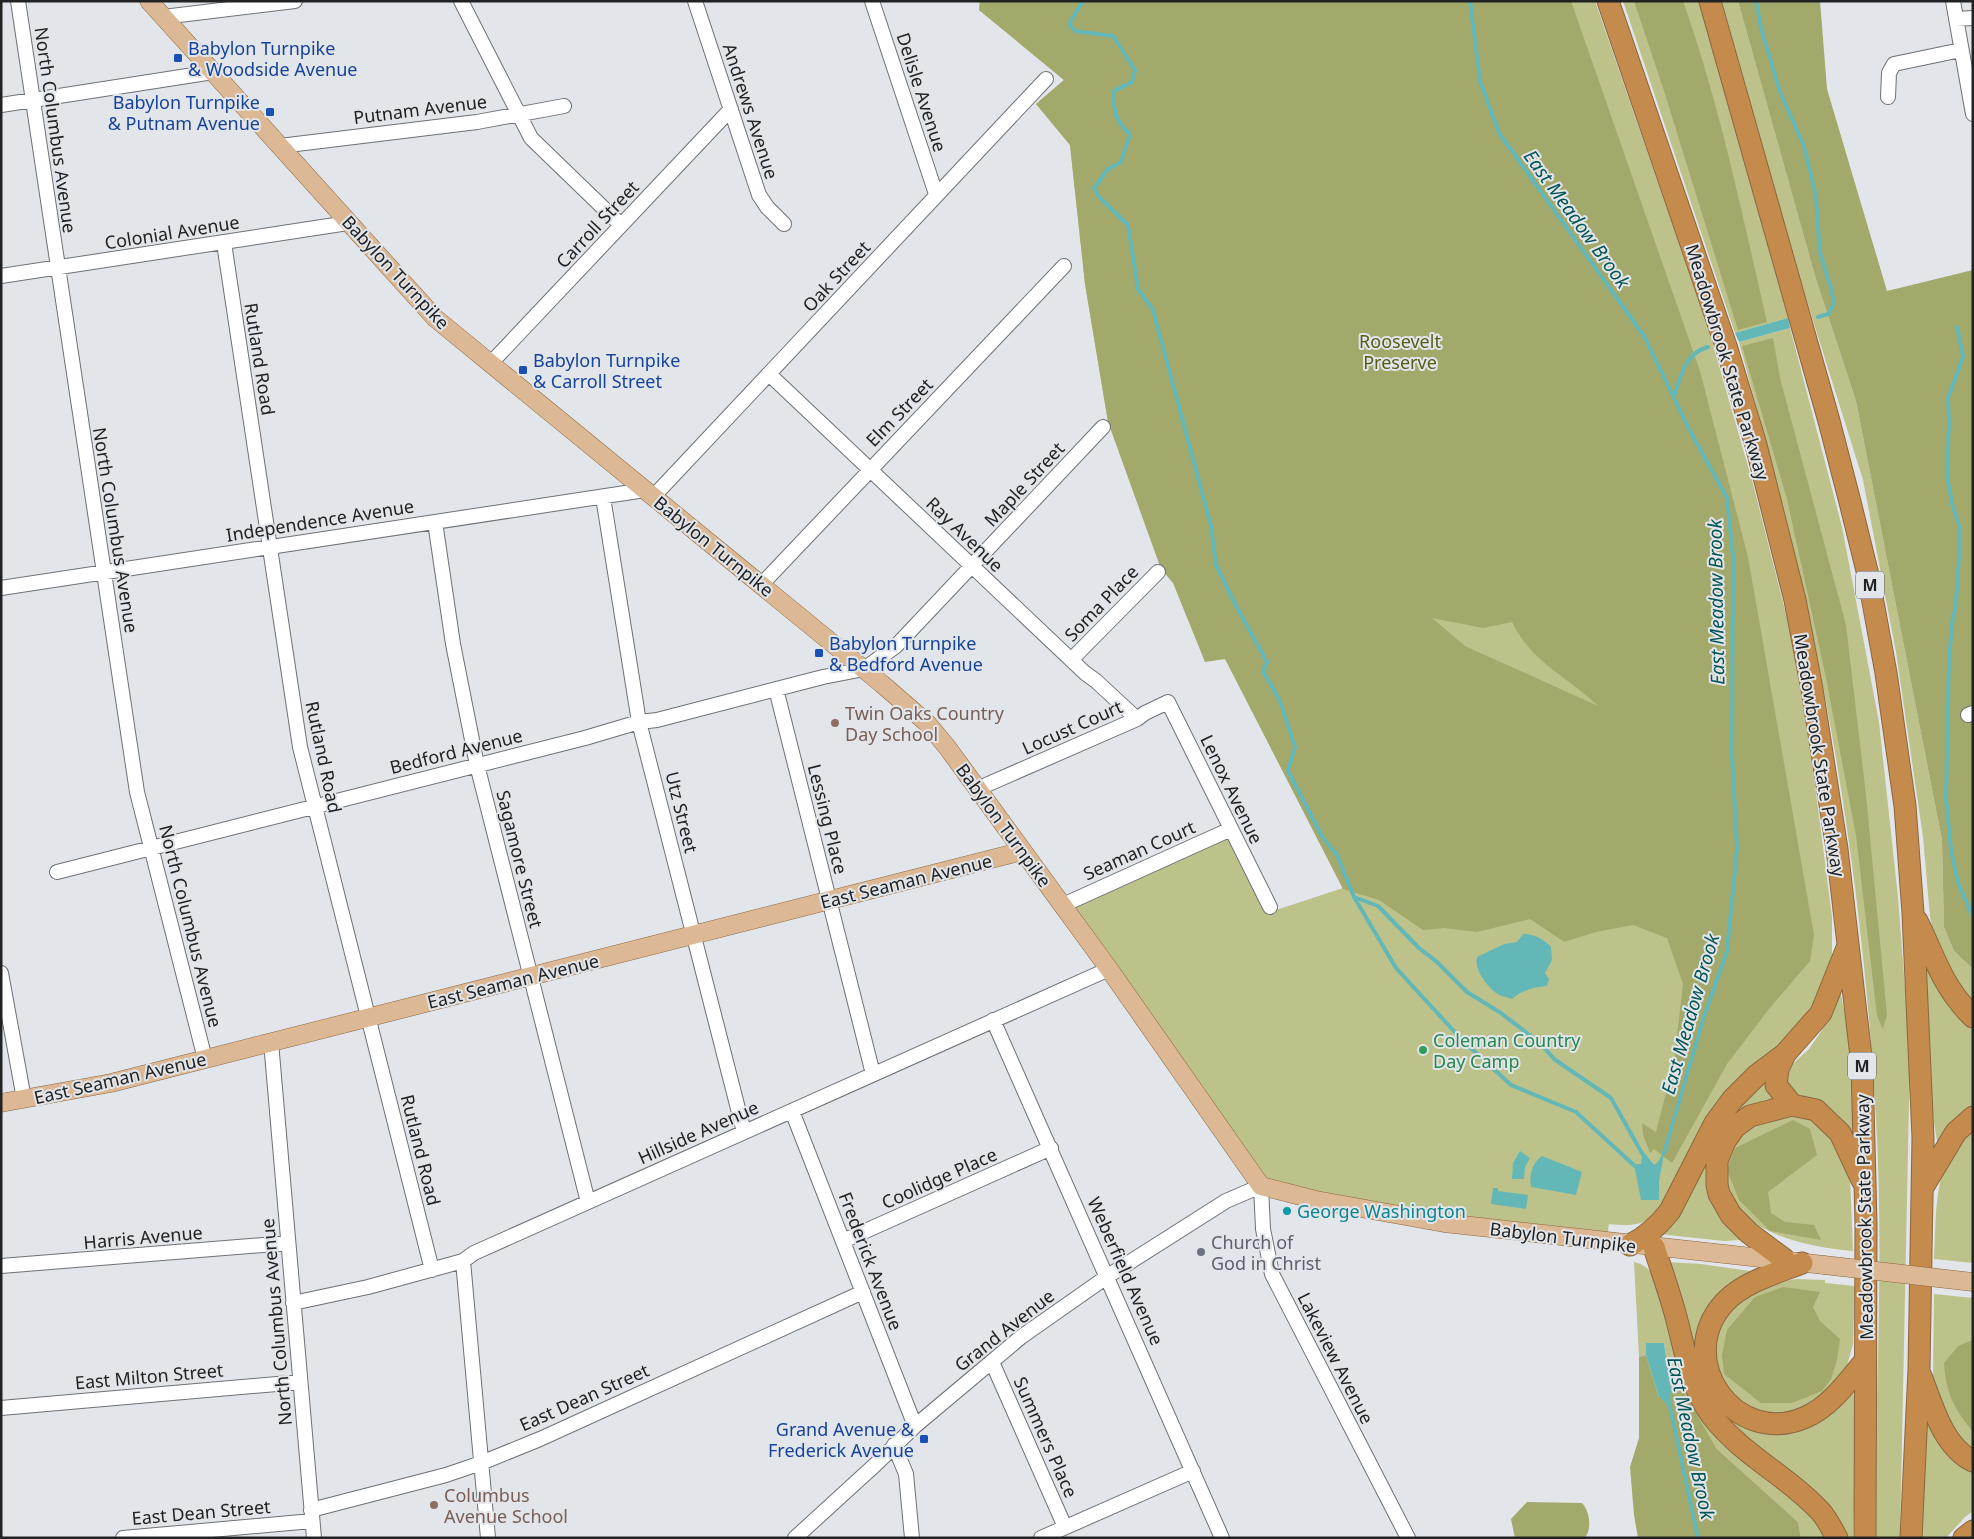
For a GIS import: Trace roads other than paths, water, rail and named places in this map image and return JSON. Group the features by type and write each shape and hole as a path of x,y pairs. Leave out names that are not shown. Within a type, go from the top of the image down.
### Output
{"highway":[{"name":"Meadowbrook State Parkway","path":"1608,1 1727,349 1756,445 1795,600 1812,689 1837,849 1862,1065 1865,1187 1865,1538"},
{"name":"M","path":"1710,1 1830,421 1868,575 1886,673 1905,806 1913,913 1923,1138 1918,1369 1910,1538"},
{"path":"1913,913 1931,949 1942,978 1957,1001 1973,1016"},
{"path":"1630,1245 1649,1233 1666,1216 1715,1123 1732,1100 1757,1075 1785,1054 1821,1013 1848,946"},
{"path":"1785,1054 1778,1069 1776,1085 1792,1105"},
{"path":"1865,1187 1840,1133 1816,1110 1792,1105 1750,1116 1735,1127 1725,1140 1718,1161 1717,1185 1719,1194 1731,1216 1749,1233 1793,1261 1737,1292 1725,1302 1712,1320 1707,1331 1705,1346 1706,1369 1720,1396 1735,1410 1753,1420 1769,1423 1791,1422 1806,1417 1828,1403 1865,1360"},
{"path":"1923,1188 1956,1132 1973,1117"},
{"path":"1654,1247 1675,1314 1686,1363 1702,1401 1731,1437 1799,1490 1822,1514 1837,1538"},
{"path":"1918,1369 1938,1418 1951,1443 1973,1461"},
{"path":"1964,1538 1973,1531"}],"main road":[{"name":"Babylon Turnpike","path":"149,1 435,318 864,669 927,723 1109,968 1261,1186 1316,1200 1444,1223 1973,1282"},
{"name":"East Seaman Avenue","path":"1,1103 111,1083 1023,851"}],"street":[{"name":"North Columbus Avenue","path":"18,1 137,792 205,1059"},
{"path":"163,17 295,1"},
{"path":"461,1 531,138 621,225"},
{"name":"Andrews Avenue","path":"696,1 759,195 766,207 784,224"},
{"name":"Delisle Avenue","path":"872,1 936,194"},
{"path":"1953,1 1973,114"},
{"path":"1956,19 1973,18"},
{"path":"1888,97 1889,73 1894,64 1961,50"},
{"path":"1,104 212,72"},
{"name":"Oak Street","path":"649,493 769,374 936,194 1046,80"},
{"name":"Putnam Avenue","path":"280,146 477,122 564,106"},
{"name":"Carroll Street","path":"490,364 730,109"},
{"name":"Colonial Avenue","path":"1,276 348,223"},
{"name":"Rutland Road","path":"224,243 300,747 432,1270"},
{"name":"Elm Street","path":"761,585 1064,266"},
{"name":"Ray Avenue","path":"769,374 1137,719"},
{"name":"Maple Street","path":"864,669 896,646 1103,428"},
{"name":"Independence Avenue","path":"1,588 603,496 649,493"},
{"name":"Utz Street","path":"603,496 639,722 744,1132"},
{"name":"Sagamore Street","path":"435,522 453,644 477,765 588,1202"},
{"name":"Soma Place","path":"1072,660 1158,572"},
{"name":"Bedford Avenue","path":"57,872 639,722 657,720 823,677 864,669"},
{"name":"Lessing Place","path":"776,690 873,1074"},
{"name":"Lenox Avenue","path":"1153,709 1168,702 1270,907"},
{"name":"Locust Court","path":"977,789 1137,719 1153,709"},
{"name":"Seaman Court","path":"1063,905 1231,829"},
{"name":"Hillside Avenue","path":"293,1303 463,1261 474,1252 1109,968"},
{"path":"1,973 24,1099"},
{"name":"Weberfield Avenue","path":"993,1020 1108,1276 1222,1538"},
{"name":"North Columbus Avenue","path":"271,1042 314,1538"},
{"name":"Frederick Avenue","path":"792,1110 915,1426"},
{"name":"Coolidge Place","path":"843,1241 1050,1148"},
{"name":"Grand Avenue","path":"795,1538 915,1426 1021,1337 1061,1307 1226,1201 1261,1186"},
{"name":"Lakeview Avenue","path":"1261,1186 1263,1229 1272,1274 1408,1538"},
{"name":"Harris Avenue","path":"1,1266 288,1243"},
{"path":"463,1261 488,1538"},
{"name":"East Dean Street","path":"123,1538 312,1516 446,1476 540,1439 863,1292"},
{"name":"Summers Place","path":"992,1362 1065,1527"},
{"name":"East Milton Street","path":"1,1408 300,1382"},
{"path":"894,1445 906,1474 912,1538"},
{"path":"1041,1538 1193,1470"}],"water":[{"path":"1788,318 1790,328 1739,342 1735,333"},
{"path":"1523,934 1538,938 1551,947 1552,960 1545,973 1549,979 1547,986 1528,990 1512,999 1498,994 1488,986 1477,967 1477,957 1504,944 1517,942"},
{"path":"1665,1149 1659,1181 1659,1200 1641,1200 1634,1164 1641,1164 1643,1151 1654,1165 1658,1162"},
{"path":"1520,1151 1530,1158 1525,1167 1524,1179 1512,1179 1513,1163"},
{"path":"1542,1156 1582,1172 1576,1195 1531,1187 1530,1178 1532,1170"},
{"path":"1493,1188 1498,1188 1498,1191 1528,1195 1526,1209 1491,1204"},
{"path":"1646,1343 1664,1343 1671,1389 1670,1407 1659,1397 1646,1355"}],"waterway":[{"path":"1083,1 1069,24 1075,31 1113,36 1135,70 1132,82 1114,91 1116,115 1130,134 1121,162 1108,169 1094,188 1099,197 1128,225 1138,289 1153,310 1211,526 1216,565 1267,662 1263,671 1280,701 1295,747 1288,771 1323,838 1337,855 1354,897 1378,906 1419,948 1437,962 1467,992 1501,1013 1541,1044 1554,1059 1611,1098 1643,1155"},
{"name":"East Meadow Brook","path":"1470,1 1480,81 1499,133 1644,336 1689,429 1727,498 1733,557 1732,754 1737,849 1727,951 1703,1020 1664,1153"},
{"path":"1756,1 1761,28 1780,92 1804,146 1816,197 1820,253 1834,304 1828,314 1818,317"},
{"path":"1957,327 1963,357 1948,398 1947,475 1952,504 1959,526 1959,557 1949,661 1946,800 1951,850 1958,883 1973,917"},
{"path":"1674,397 1681,374 1689,360 1700,350 1708,347"},
{"path":"1354,897 1396,968 1463,1041 1511,1085 1576,1112 1637,1168"},
{"name":"East Meadow Brook","path":"1669,1402 1698,1538"}],"place":[{"name":"Babylon Turnpike & Woodside Avenue","path":"178,58"},
{"name":"Babylon Turnpike & Putnam Avenue","path":"270,112"},
{"name":"Babylon Turnpike & Carroll Street","path":"523,370"},
{"name":"Babylon Turnpike & Bedford Avenue","path":"819,653"},
{"name":"Twin Oaks Country Day School","path":"835,723"},
{"name":"Coleman Country Day Camp","path":"1423,1050"},
{"name":"George Washington","path":"1287,1211"},
{"name":"Church of God in Christ","path":"1201,1252"},
{"name":"Grand Avenue & Frederick Avenue","path":"924,1439"},
{"name":"Columbus Avenue School","path":"434,1505"}],"park label":[{"name":"Roosevelt Preserve","path":"1400,351"}]}
